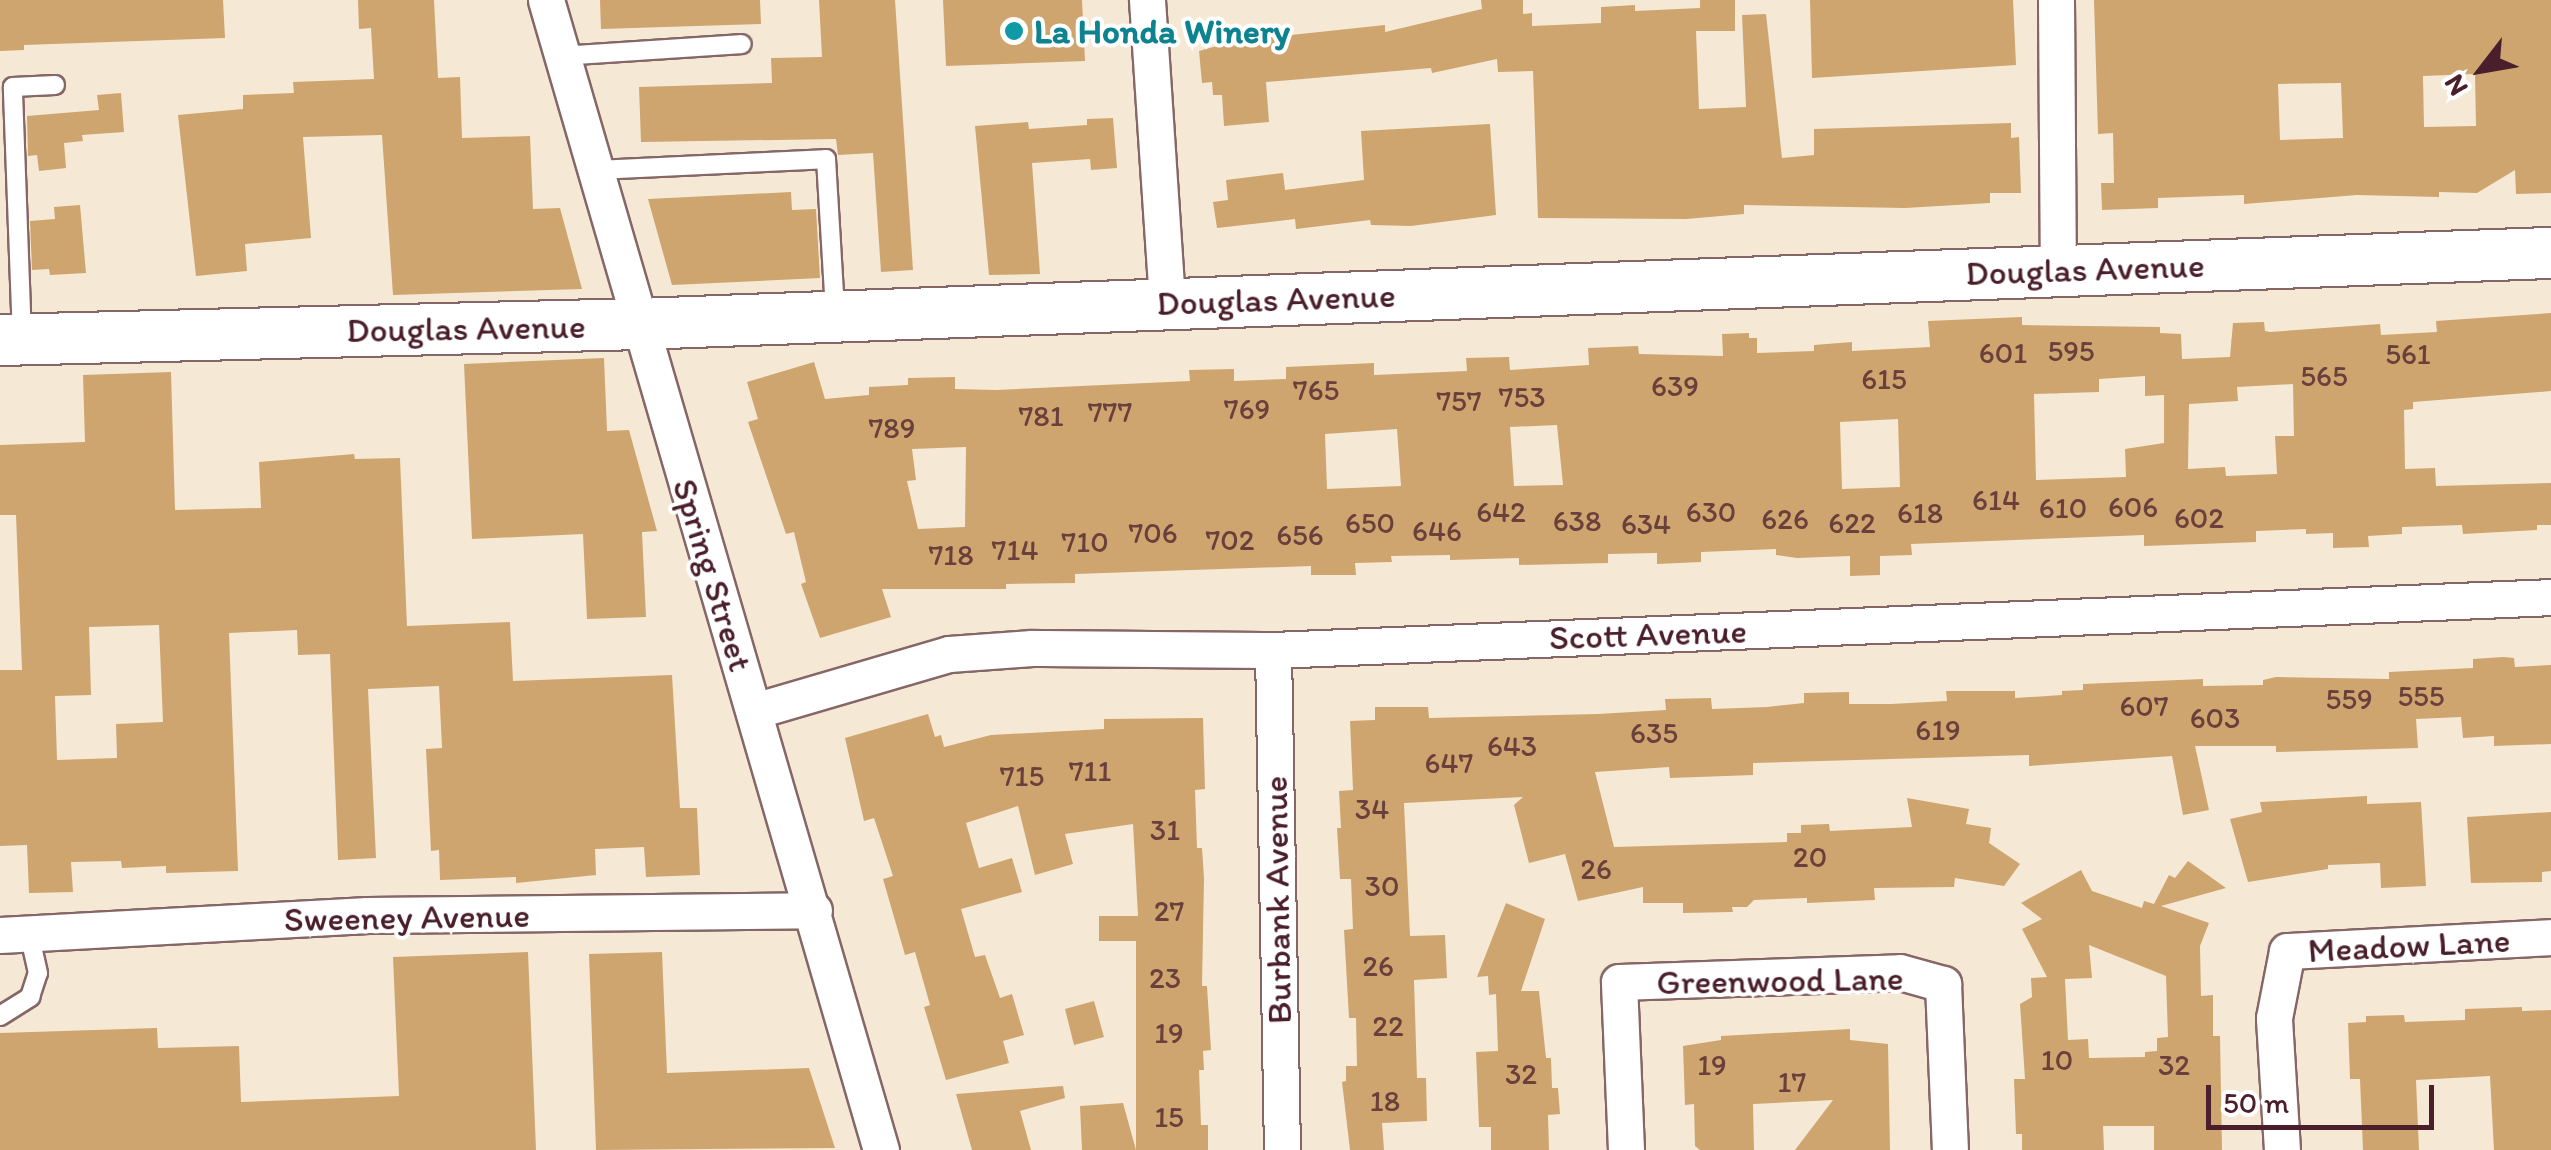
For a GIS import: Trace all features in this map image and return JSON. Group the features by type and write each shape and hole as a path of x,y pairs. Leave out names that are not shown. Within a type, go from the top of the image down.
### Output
{"street":[{"name":"Spring Street","path":"546,0 881,1150"},
{"path":"1147,0 1168,303"},
{"path":"2056,0 2058,269"},
{"name":"Douglas Avenue","path":"11,339 638,324 2551,253"},
{"name":"Scott Avenue","path":"754,710 949,654 1032,648 1273,650 2551,597"},
{"name":"Burbank Avenue","path":"1273,650 1282,1150"},
{"name":"Sweeney Avenue","path":"15,934 367,915 814,910"},
{"name":"Meadow Lane","path":"2282,1150 2274,1018 2287,951 2551,937"},
{"name":"Greenwood Lane","path":"1626,1150 1619,982 1900,972 1943,984 1950,1150"}],"lane":[{"path":"562,56 742,44"},
{"path":"11,339 13,87 55,85"},
{"path":"595,170 826,159 835,316"},
{"path":"0,1016 30,997 38,973 15,934"}],"building":[{"path":"0,0 223,0 225,38 24,45 24,50 0,51"},
{"path":"358,0 434,0 438,78 460,77 462,138 530,136 533,209 560,208 582,289 393,295 382,135 303,137 311,238 245,244 247,271 196,276 178,115 243,109 243,95 294,93 293,82 374,79 371,28 359,29"},
{"path":"600,0 760,0 761,24 601,29"},
{"path":"819,0 895,0 913,270 881,272 873,153 838,155 836,139 641,142 639,87 772,83 771,58 822,57"},
{"name":"La Honda Winery","path":"943,0 1082,0 1085,61 946,66"},
{"path":"1481,0 1523,0 1523,14 1532,13 1532,26 1601,23 1601,7 1635,5 1635,11 1700,8 1700,0 1735,0 1735,31 1696,31 1699,109 1746,107 1742,15 1766,14 1782,158 1814,155 1814,129 2011,123 2011,138 2019,137 2021,193 1990,193 1990,203 1905,208 1744,205 1744,214 1686,219 1538,218 1533,71 1498,72 1497,59 1432,73 1431,68 1266,82 1269,122 1224,126 1222,95 1213,95 1212,82 1202,83 1199,51 1224,44 1224,34 1262,31 1263,38 1385,25 1385,32 1482,9"},
{"path":"1810,0 2013,0 2016,65 1812,78"},
{"path":"2094,0 2551,0 2551,193 2516,194 2515,170 2477,193 2439,192 2439,197 2357,195 2244,204 2244,195 2158,198 2158,208 2102,210 2101,183 2114,183 2113,133 2098,134","holes":["2475,74 2476,126 2424,127 2423,76","2341,83 2343,138 2280,140 2278,84"]},
{"path":"121,93 124,132 82,135 83,141 64,143 66,168 39,171 37,155 28,156 27,116 99,110 97,95"},
{"path":"1113,118 1117,168 1091,170 1090,159 1032,163 1040,274 989,275 975,126 1028,122 1029,129 1087,125 1087,119"},
{"path":"1490,124 1496,215 1411,226 1371,225 1370,220 1296,229 1295,219 1217,228 1213,202 1228,200 1226,180 1283,173 1285,190 1364,180 1361,131"},
{"path":"791,192 792,210 816,209 820,278 672,285 648,199"},
{"path":"80,205 86,273 50,275 49,269 32,270 30,221 55,219 54,207"},
{"path":"2551,313 2551,391 2413,402 2413,409 2404,410 2405,469 2435,468 2436,486 2551,483 2551,525 2537,525 2537,530 2463,534 2462,525 2402,527 2402,534 2368,536 2369,547 2333,548 2333,533 2306,534 2306,529 2256,531 2256,542 2144,546 2144,535 1911,544 1912,555 1880,556 1880,575 1850,576 1850,556 1797,558 1776,555 1776,549 1701,552 1701,562 1657,564 1657,553 1608,554 1608,563 1519,565 1519,558 1450,560 1450,555 1391,556 1392,562 1355,563 1356,575 1311,575 1311,566 1075,574 1075,583 1006,584 1006,589 882,589 891,617 820,638 801,584 806,582 794,532 786,534 748,422 758,419 747,382 814,362 825,399 869,395 869,387 908,385 908,378 955,377 955,389 996,390 1190,381 1189,370 1234,369 1234,381 1286,379 1286,367 1374,363 1374,375 1467,371 1466,358 1509,357 1510,370 1589,365 1588,348 1638,346 1639,354 1723,356 1722,334 1749,333 1749,338 1757,338 1757,353 1814,351 1814,345 1852,342 1852,351 1930,347 1928,321 2022,317 2022,325 2160,327 2160,333 2181,334 2182,359 2230,357 2233,323 2264,322 2265,331 2270,332 2380,324 2381,335 2437,332 2436,321","holes":["2145,376 2145,396 2164,395 2164,443 2125,449 2126,477 2036,480 2034,394 2099,392 2099,379","2293,384 2294,436 2275,436 2277,474 2226,476 2225,467 2188,469 2189,404 2238,401 2237,387","1898,419 1900,487 1842,489 1840,422","1557,425 1563,485 1514,486 1510,427","1397,429 1401,486 1327,489 1325,434","966,447 965,527 918,529 907,481 916,480 912,449"]},
{"path":"604,358 607,431 629,430 657,531 642,532 646,617 587,619 583,534 472,539 464,364"},
{"path":"171,372 175,510 261,508 259,462 354,454 355,459 400,458 407,626 510,622 513,681 672,675 680,808 697,808 700,875 646,877 644,847 595,849 596,875 516,883 516,877 440,880 439,850 431,851 426,749 442,748 439,686 368,689 376,858 338,860 330,654 298,655 297,630 229,633 238,871 166,873 166,866 122,868 121,861 71,862 73,892 29,893 27,845 0,846 0,670 22,670 16,515 0,515 0,445 85,442 83,375","holes":["159,625 163,722 116,724 117,758 57,760 55,696 91,695 89,627"]},
{"path":"2514,658 2515,667 2551,665 2551,744 2494,746 2494,736 2463,738 2461,717 2416,719 2418,748 2276,752 2276,746 2195,746 2209,810 2183,815 2172,756 2029,766 2029,755 1753,763 1753,775 1670,778 1669,767 1595,772 1614,847 1787,842 1787,833 1801,833 1801,825 1829,824 1830,831 1912,827 1907,798 1969,809 1966,824 1991,828 1989,843 2020,864 2004,886 1955,878 1954,887 1874,888 1875,900 1754,900 1747,907 1732,907 1733,912 1683,913 1683,903 1643,903 1643,887 1578,901 1565,854 1529,863 1514,805 1523,797 1404,803 1410,936 1445,935 1447,978 1414,980 1417,1078 1426,1078 1427,1121 1382,1123 1384,1150 1350,1150 1342,1082 1346,1081 1346,1066 1357,1066 1356,1018 1349,1018 1344,930 1353,929 1351,879 1340,879 1339,791 1353,790 1350,721 1375,720 1375,707 1428,707 1429,718 1598,714 1666,710 1665,699 1711,698 1712,709 1767,707 1804,703 1804,693 1849,692 1849,704 1891,704 1947,701 1946,691 2015,691 2015,698 2062,695 2062,691 2083,690 2083,684 2203,679 2203,686 2263,685 2263,680 2276,677 2389,679 2389,672 2473,668 2473,659"},
{"path":"928,714 935,737 941,735 944,747 991,735 1104,729 1104,719 1203,718 1205,789 1195,790 1197,848 1202,848 1204,878 1202,986 1207,986 1211,1050 1203,1051 1204,1070 1199,1070 1201,1125 1208,1125 1208,1150 1136,1150 1136,941 1099,941 1099,916 1138,916 1133,824 1065,834 1073,864 1035,875 1018,806 966,823 979,868 1012,858 1022,892 961,909 975,957 985,955 1000,998 1012,994 1024,1035 1003,1041 1009,1063 946,1080 924,1007 930,1005 915,952 905,955 883,879 893,876 874,818 864,821 845,738"},
{"path":"2367,796 2367,804 2421,802 2426,886 2381,888 2380,863 2328,865 2328,869 2248,882 2230,819 2262,812 2260,802"},
{"path":"2551,812 2551,871 2542,872 2542,882 2471,883 2467,817"},
{"path":"2188,861 2226,888 2161,906 2209,923 2200,946 2201,996 2213,995 2213,1036 2220,1036 2222,1150 2154,1150 2154,1126 2103,1126 2104,1150 2022,1150 2022,1134 2016,1134 2014,1079 2025,1079 2020,1004 2032,997 2031,978 2047,977 2022,929 2042,919 2021,903 2081,870 2092,891 2142,908 2144,901 2154,904 2169,875 2175,878","holes":["2089,945 2166,976 2168,1037 2157,1038 2157,1051 2145,1052 2145,1057 2089,1058 2088,1039 2068,1040 2065,979 2092,978"]},
{"path":"1506,903 1545,919 1521,991 1539,991 1546,1058 1551,1058 1552,1088 1558,1088 1560,1114 1548,1115 1549,1150 1491,1150 1491,1127 1479,1127 1476,1052 1498,1051 1496,994 1489,995 1488,976 1477,977"},
{"path":"528,952 536,1150 0,1150 0,1033 157,1028 158,1048 239,1046 241,1102 399,1096 393,957"},
{"path":"662,952 667,1073 809,1068 835,1148 596,1150 589,954"},
{"path":"1094,1001 1104,1037 1074,1045 1065,1009"},
{"path":"2522,1007 2522,1011 2551,1010 2551,1150 2494,1150 2490,1076 2416,1080 2419,1150 2363,1150 2360,1079 2350,1079 2348,1023 2366,1022 2366,1016 2404,1015 2405,1022 2465,1020 2465,1009"},
{"path":"1850,1029 1850,1040 1888,1044 1890,1150 1795,1150 1833,1100 1753,1104 1754,1150 1700,1150 1695,1146 1694,1104 1685,1105 1683,1046 1721,1040 1721,1036"},
{"path":"1063,1086 1065,1098 1020,1111 1031,1150 972,1150 956,1094"},
{"path":"1123,1103 1136,1150 1082,1150 1080,1106"}],"place":[{"name":"La Honda Winery","path":"1014,31"}]}
